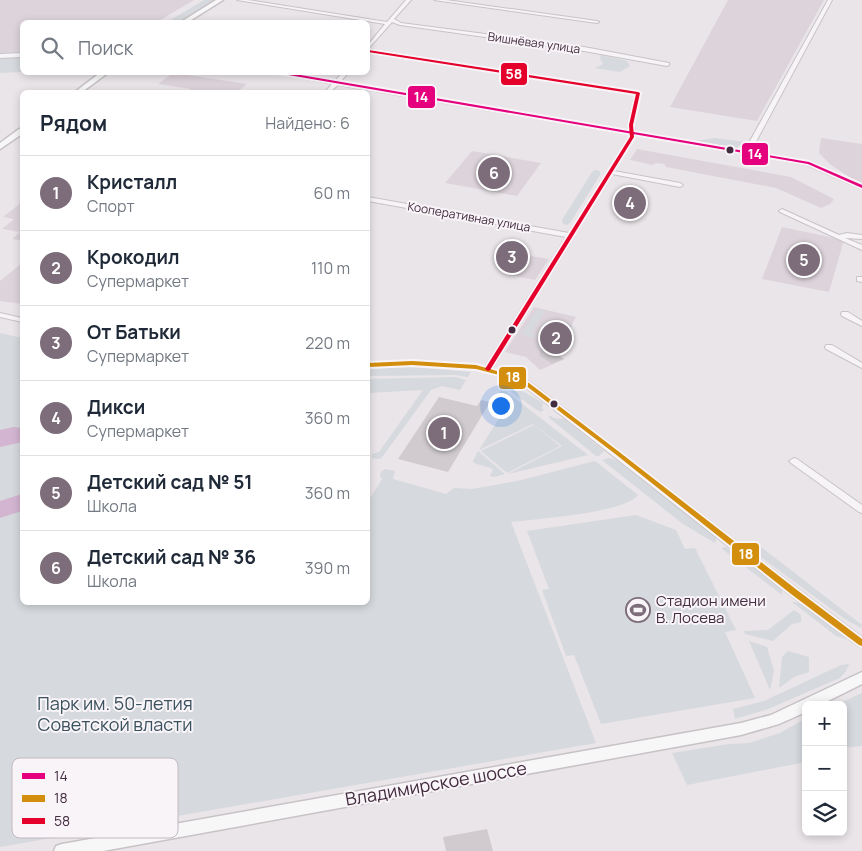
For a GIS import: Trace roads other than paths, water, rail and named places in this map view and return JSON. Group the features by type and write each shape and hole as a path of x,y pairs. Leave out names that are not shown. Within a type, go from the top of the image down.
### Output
{"main road":[{"path":"187,20 220,0"},
{"path":"81,90 102,75"},
{"path":"0,147 20,135"},
{"name":"Владимирское шоссе","path":"814,701 862,678"},
{"name":"Владимирское шоссе","path":"178,830 741,729 774,720 802,707"},
{"name":"Владимирское шоссе","path":"62,851 134,838"}],"street":[{"name":"Вишнёвая улица","path":"239,0 362,20"},
{"path":"370,47 386,24 392,20 409,0"},
{"path":"436,0 597,22"},
{"path":"747,152 830,0"},
{"name":"Вишнёвая улица","path":"392,20 400,24"},
{"name":"Вишнёвая улица","path":"370,21 584,49 667,64"},
{"path":"370,50 638,93 631,125 632,138 488,369"},
{"path":"0,56 20,54"},
{"path":"289,75 809,163 862,188"},
{"path":"330,90 338,84 345,75"},
{"path":"611,172 680,185"},
{"name":"Кооперативная улица","path":"370,199 571,236"},
{"path":"782,211 862,248"},
{"path":"838,237 847,235 862,237"},
{"path":"845,314 862,324"},
{"path":"0,316 20,320"},
{"path":"828,347 862,366"},
{"path":"370,364 459,365 488,369 519,380 540,393 862,643"},
{"path":"794,461 862,510"}],"place":[{"name":"Детский сад № 36","path":"494,173"},
{"name":"Дикси","path":"630,203"},
{"name":"От Батьки","path":"512,257"},
{"name":"Детский сад № 51","path":"804,260"},
{"name":"Крокодил","path":"556,338"},
{"name":"Кристалл","path":"444,433"},
{"name":"Стадион имени В. Лосева","path":"638,610"}],"park label":[{"name":"Парк им. 50-летия Советской власти","path":"115,714"}]}
